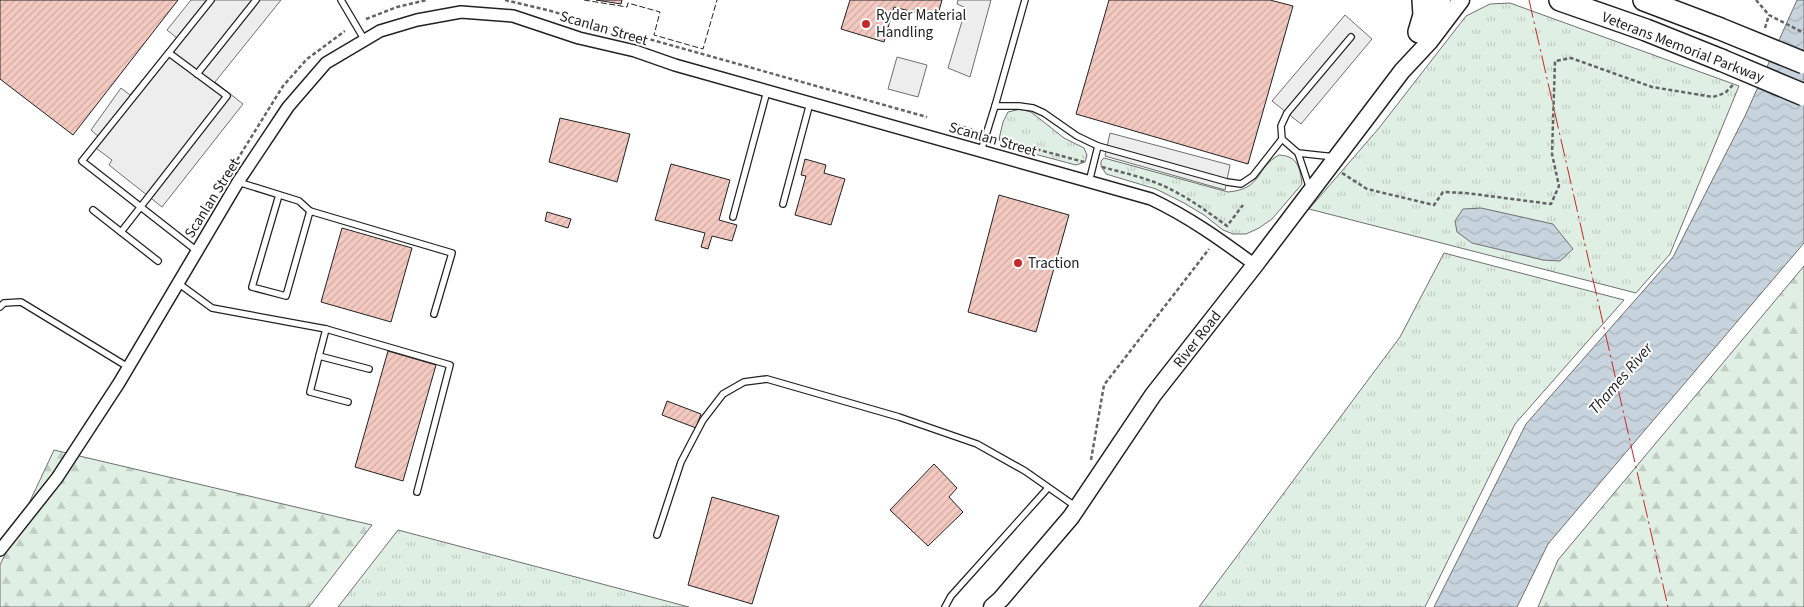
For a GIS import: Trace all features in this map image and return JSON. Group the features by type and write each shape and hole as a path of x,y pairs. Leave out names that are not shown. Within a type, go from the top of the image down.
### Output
{"highway":[{"path":"1420,32 1424,16 1422,0"},
{"name":"Veterans Memorial Parkway","path":"1560,0 1646,30 1804,95"},
{"name":"Veterans Memorial Parkway","path":"1644,0 1804,63"}],"street":[{"name":"River Road","path":"1402,71 1420,32 1442,0"},
{"name":"River Road","path":"992,607 1001,599 1077,508 1153,395 1255,265 1402,71 1430,41 1461,0"},
{"name":"Scanlan Street","path":"0,550 57,478 128,367 238,182 288,107 326,62 380,31 408,23 461,12 513,16 579,38 635,51 676,65 1151,199 1178,212 1255,265"}],"lane":[{"path":"197,251 82,161 211,0"},
{"path":"197,74 256,0"},
{"path":"341,0 364,39"},
{"path":"981,151 1025,0"},
{"path":"995,106 1033,108 1076,136 1098,146 1227,182 1241,184 1253,176 1282,139 1281,126 1287,113 1351,37"},
{"path":"121,232 227,96 169,52"},
{"path":"733,217 767,91"},
{"path":"783,204 810,103"},
{"path":"1282,139 1298,152 1334,161"},
{"path":"1090,182 1098,146"},
{"path":"1298,152 1311,192"},
{"path":"238,182 300,201 310,211 452,253 434,314"},
{"path":"279,195 252,287 286,296 310,211"},
{"path":"93,210 158,261"},
{"path":"178,283 212,308 326,329 450,365 417,492"},
{"path":"0,307 4,303 20,302 128,367"},
{"path":"326,329 310,392 348,402"},
{"path":"319,356 369,369"},
{"path":"657,535 681,462 703,420 723,394 744,382 767,379 899,417 977,444 1025,470 1077,508"},
{"path":"945,607 951,596 1048,488"}],"path":[{"path":"366,19 397,7 427,0"},
{"path":"505,0 615,30"},
{"path":"1756,0 1769,15 1804,33"},
{"path":"1764,33 1769,15"},
{"path":"638,36 927,117"},
{"path":"1334,161 1367,189 1434,205 1443,192 1466,193 1551,204 1559,186 1552,154 1555,61 1570,58 1652,87 1713,97 1724,93 1737,80"},
{"path":"950,123 973,130"},
{"path":"999,139 1085,162"},
{"path":"1101,166 1138,176 1168,187 1198,204 1227,226 1243,204"},
{"path":"1090,466 1104,385 1209,249"}],"green space":[{"path":"1510,3 1739,86 1670,254 1636,293 1309,209 1379,128 1466,16 1490,4"},
{"path":"1021,109 1031,112 1064,138 1084,148 1087,155 1085,162 1076,165 1004,146 999,139 1003,122 1008,112"},
{"path":"1279,155 1294,160 1299,168 1302,184 1272,219 1246,234 1233,234 1223,230 1204,215 1184,203 1156,189 1106,174 1101,166 1101,161 1104,158 1228,192 1247,187 1258,177 1271,160"},
{"path":"1444,253 1624,300 1515,424 1425,607 1199,607 1400,337"},
{"path":"1804,266 1804,607 1538,607 1558,560"},
{"path":"54,450 372,525 309,607 0,607 0,565"},
{"path":"398,530 689,607 338,607"}],"shaded area":[{"path":"191,0 281,0 215,82 243,104 162,207 109,165 112,160 93,146 99,137 91,130 121,88 130,95 177,38 167,30"},
{"path":"958,0 991,0 970,77 948,68 966,8 957,4"},
{"path":"1345,15 1372,39 1301,124 1272,101"},
{"path":"897,57 927,65 918,97 888,89"},
{"path":"1110,133 1230,165 1225,190 1105,156"}],"water":[{"name":"Thames River","path":"1797,0 1804,0 1804,243 1548,544 1517,607 1434,607 1526,424 1673,257 1745,116"},
{"path":"1481,208 1553,224 1573,249 1560,261 1543,260 1472,243 1457,232 1455,221 1463,209"}],"building":[{"path":"0,0 178,0 73,135 0,79"},
{"path":"596,0 622,0 621,4"},
{"name":"Ryder Material Handling","path":"850,0 942,0 937,18 894,7 884,42 841,29"},
{"path":"1109,0 1270,0 1293,6 1248,164 1076,114"},
{"path":"560,118 630,134 617,182 549,162"},
{"path":"805,159 826,165 824,173 845,179 831,225 795,215 806,176 801,175"},
{"path":"671,164 730,180 719,220 737,225 732,241 712,236 708,249 701,247 705,233 655,220"},
{"name":"Traction","path":"999,195 1069,215 1036,332 968,312"},
{"path":"547,212 571,219 568,228 545,221"},
{"path":"342,228 412,248 391,322 321,302"},
{"path":"388,351 436,365 403,481 355,467"},
{"path":"667,401 701,414 696,428 662,415"},
{"path":"934,464 957,488 949,497 963,512 928,546 890,510"},
{"path":"712,497 779,516 752,604 688,585"}],"fence":[{"path":"584,0 627,7 628,3 660,12 654,35 703,49 717,0"}],"power":[{"path":"1529,0 1668,607"}],"place":[{"name":"Ryder Material Handling","path":"866,24"},
{"name":"Traction","path":"1018,263"}]}
